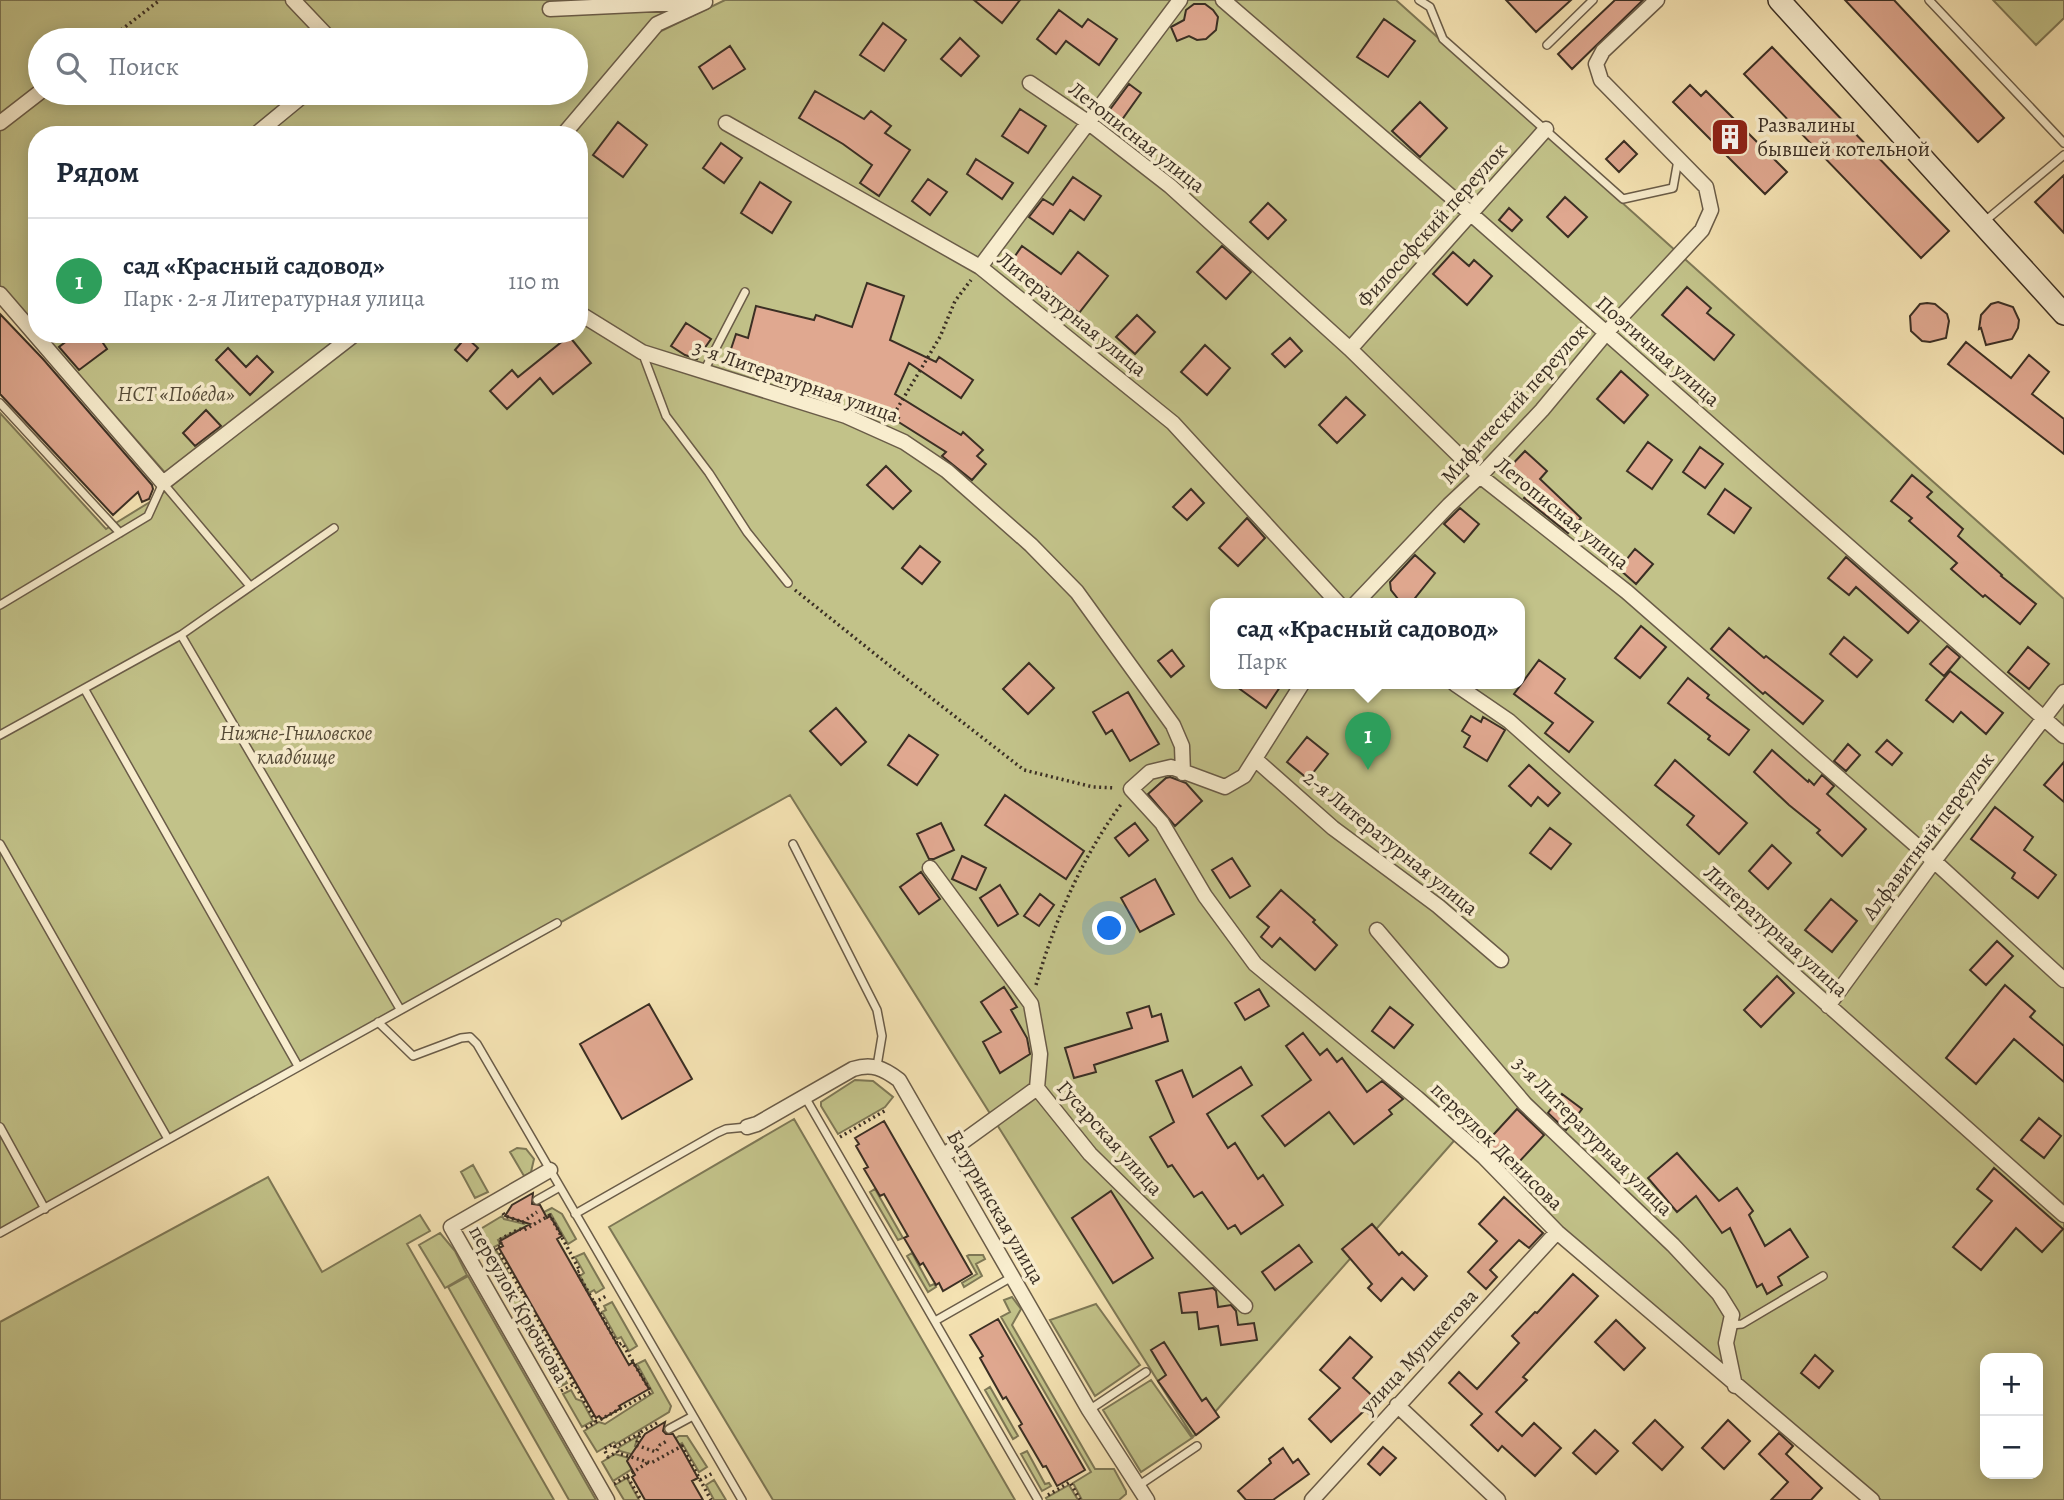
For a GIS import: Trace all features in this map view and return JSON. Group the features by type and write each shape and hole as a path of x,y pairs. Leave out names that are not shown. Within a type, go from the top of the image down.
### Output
{"street":[{"path":"293,0 320,28"},
{"path":"980,267 1180,0"},
{"name":"Поэтичная улица","path":"1223,0 1470,213 2064,736"},
{"path":"1657,0 1603,51 1597,64 1601,80 1678,160"},
{"path":"1779,0 2064,314"},
{"path":"550,9 708,1"},
{"path":"571,126 657,24 708,1"},
{"name":"Летописная улица","path":"1030,83 1089,123 1170,186 1350,349 1480,476 1627,592 1934,861 2064,980"},
{"path":"0,122 28,101"},
{"path":"266,126 291,105"},
{"name":"Литературная улица","path":"726,123 980,267 1172,423 1333,598"},
{"name":"Философский переулок","path":"1350,349 1546,129"},
{"name":"Мифический переулок","path":"1361,598 1542,410 1606,333 1702,230 1711,210 1706,187 1678,160"},
{"path":"0,294 28,317"},
{"name":"3-я Литературная улица","path":"588,319 642,352 846,416 904,442 947,471 1031,545 1077,592 1173,726 1182,746 1183,773"},
{"path":"50,343 163,483 343,343"},
{"path":"1131,789 1150,772 1171,768 1225,788 1244,776 1299,689"},
{"name":"Литературная улица","path":"1462,689 1508,720 2064,1215"},
{"name":"Алфавитный переулок","path":"1828,1006 1934,861 2064,692"},
{"name":"2-я Литературная улица","path":"1255,759 1333,828 1438,906 1501,960"},
{"name":"переулок Денисова","path":"1131,789 1162,823 1205,895 1255,964 1417,1098 1483,1157 1557,1233 1872,1500"},
{"name":"Гусарская улица","path":"929,868 1031,1004 1040,1054 1037,1088 1090,1154 1245,1306"},
{"name":"3-я Литературная улица","path":"1377,930 1525,1104 1673,1245 1719,1294 1732,1315 1726,1343 1735,1386"},
{"path":"747,1127 757,1124 853,1069 877,1066"},
{"name":"Батуринская улица","path":"877,1066 899,1080 1089,1410 1147,1500"},
{"path":"943,1156 1037,1088"},
{"name":"переулок Крючкова","path":"550,1170 451,1227 612,1496"},
{"name":"улица Мушкетова","path":"1312,1500 1557,1233"},
{"path":"1397,1405 1498,1500"}],"lane":[{"path":"1419,0 1430,7 1443,39 1623,199 1673,188 1678,160"},
{"path":"1547,44 1594,0"},
{"path":"1929,0 2064,143"},
{"path":"1982,224 2064,155"},
{"path":"704,371 746,292"},
{"path":"642,352 666,416 709,473 747,532 788,583"},
{"path":"0,403 121,533"},
{"path":"0,605 148,516 163,483 250,586"},
{"path":"0,735 181,635 334,528"},
{"path":"181,635 400,1009"},
{"path":"85,690 298,1066"},
{"path":"0,844 168,1139"},
{"path":"793,844 877,1010 882,1036 877,1066"},
{"path":"0,1234 557,923"},
{"path":"378,1022 413,1056 461,1038 470,1037 477,1044 742,1500"},
{"path":"805,1096 1040,1499"},
{"path":"0,1127 45,1209"},
{"path":"575,1214 717,1133 726,1129 747,1127"},
{"path":"537,1200 560,1187"},
{"path":"935,1321 1012,1276"},
{"path":"1730,1325 1742,1324 1823,1276"},
{"path":"1089,1410 1146,1372"},
{"path":"669,1429 692,1416"},
{"path":"1138,1487 1197,1446"}],"path":[{"path":"124,28 160,0"},
{"path":"883,432 940,337 956,301 980,267"},
{"path":"788,583 1024,770 1093,787 1131,789"},
{"path":"1031,1004 1046,951 1076,880 1097,837 1131,789"},
{"path":"837,1138 886,1110"},
{"path":"503,1213 526,1222 544,1208"},
{"path":"478,1250 482,1256 502,1245 499,1240 551,1215 594,1303 618,1345 622,1343 651,1392 581,1430"},
{"path":"496,1248 596,1422"},
{"path":"594,1303 610,1294 604,1284"},
{"path":"511,1307 505,1297 520,1288"},
{"path":"529,1339 544,1331"},
{"path":"554,1382 565,1402"},
{"path":"560,1392 574,1384"},
{"path":"576,1421 587,1440"},
{"path":"649,1462 616,1450 659,1422"},
{"path":"641,1432 636,1445 656,1452 660,1445 668,1440"},
{"path":"613,1485 681,1446 711,1500"},
{"path":"700,1480 713,1473 718,1482"},
{"path":"607,1476 613,1485 612,1496"},
{"path":"627,1476 641,1500"},
{"path":"1040,1499 1070,1482 1080,1500"}],"green space":[{"path":"0,0 701,0 656,20 588,100 588,28 28,28 28,105 584,105 566,126 28,126 28,317 0,286"},
{"name":"Нижне-Гниловское кладбище","path":"725,0 1396,0 2064,599 2064,1500 1881,1500 1561,1227 1460,1134 1193,1437 790,795 0,1234 0,413 106,529 158,497 350,343 588,343 588,126 577,126 657,33"},
{"path":"1993,0 2064,0 2064,18 2036,45"},
{"name":"НСТ «Победа»","path":"51,343 337,343 167,475"},
{"path":"855,1080 873,1081 893,1097 885,1107 838,1134 821,1102"},
{"path":"794,1119 1015,1500 773,1500 609,1227"},
{"path":"517,1148 526,1149 534,1159 531,1172 524,1176 510,1152"},
{"path":"473,1165 488,1192 475,1198 461,1172"},
{"path":"268,1177 322,1272 420,1215 430,1231 407,1244 554,1500 0,1500 0,1322"},
{"path":"875,1189 903,1238 898,1240 870,1192"},
{"path":"552,1208 562,1214 576,1239 568,1244 551,1214 498,1240 500,1244 483,1253 476,1241 479,1230 502,1216 504,1219 524,1224"},
{"path":"440,1233 455,1251 467,1275 445,1288 419,1245"},
{"path":"496,1250 508,1273 507,1278 512,1288 505,1292 485,1257"},
{"path":"584,1253 604,1288 596,1293 594,1290 589,1293 580,1276 584,1273 575,1257"},
{"path":"912,1253 930,1286 934,1284 936,1287 928,1292 907,1256"},
{"path":"983,1255 985,1259 976,1264 982,1276 964,1287 962,1283 977,1274 967,1256"},
{"path":"468,1276 596,1500 569,1500 448,1287"},
{"path":"517,1295 537,1330 529,1334 509,1299"},
{"path":"1012,1297 1021,1309 1012,1325 1095,1469 1114,1469 1126,1491 1119,1500 1082,1500 1073,1483 1091,1472 1001,1317 1010,1312 1004,1300"},
{"path":"612,1302 637,1346 629,1351 621,1337 617,1339 602,1312 606,1310 604,1306"},
{"path":"1096,1304 1140,1365 1095,1396 1050,1320"},
{"path":"541,1337 567,1383 559,1387 533,1342"},
{"path":"645,1360 671,1406 669,1412 616,1444 614,1442 597,1452 584,1431 599,1422 605,1424 653,1393 637,1364"},
{"path":"1151,1380 1192,1438 1141,1472 1103,1410"},
{"path":"990,1387 1018,1436 1013,1439 985,1390"},
{"path":"571,1390 576,1399 582,1401 593,1421 582,1427 563,1394"},
{"path":"638,1436 635,1446 655,1452 679,1436 687,1436 707,1467 699,1472 682,1443 652,1460 620,1451 618,1448"},
{"path":"1027,1451 1045,1484 1049,1483 1051,1486 1042,1491 1021,1454"},
{"path":"615,1454 643,1462 613,1481 602,1462"},
{"path":"627,1478 639,1500 624,1500 615,1485"},
{"path":"714,1480 726,1500 714,1500 706,1485"},
{"path":"1069,1485 1078,1500 1047,1500 1046,1498"}],"building":[{"path":"974,0 1020,0 1002,23"},
{"path":"1506,0 1571,0 1536,32"},
{"path":"1615,0 1643,0 1572,69 1558,54"},
{"path":"1845,0 1894,0 2004,118 1978,142"},
{"path":"1194,4 1205,4 1213,10 1218,17 1216,30 1206,39 1197,40 1189,36 1177,41 1171,27 1184,20 1186,10"},
{"path":"1059,10 1082,27 1088,19 1117,39 1099,65 1066,41 1056,54 1037,39"},
{"path":"1384,19 1415,41 1388,77 1357,57"},
{"path":"883,23 906,40 884,71 860,55"},
{"path":"960,38 979,56 961,76 941,59"},
{"path":"730,46 745,69 713,89 699,67"},
{"path":"1772,47 1949,231 1921,258 1744,74"},
{"path":"1129,84 1141,93 1116,128 1103,119"},
{"name":"Развалины бывшей котельной","path":"1690,85 1701,96 1706,91 1787,172 1765,194 1673,102"},
{"path":"815,91 864,119 871,111 891,126 885,133 910,150 879,196 860,183 872,165 799,118"},
{"path":"1420,102 1447,128 1420,157 1392,131"},
{"path":"1020,109 1046,126 1028,153 1002,136"},
{"path":"618,122 647,145 623,177 593,155"},
{"path":"1624,141 1637,154 1619,172 1606,159"},
{"path":"721,143 742,158 724,183 703,168"},
{"path":"976,159 1013,183 1002,199 967,174"},
{"path":"2064,175 2064,233 2035,202"},
{"path":"1073,177 1101,196 1084,220 1070,210 1053,234 1029,217 1043,199 1053,205"},
{"path":"928,179 947,192 930,215 912,201"},
{"path":"760,182 791,202 772,233 741,213"},
{"path":"1565,197 1587,217 1568,237 1547,217"},
{"path":"1268,203 1286,220 1268,239 1250,222"},
{"path":"1509,208 1522,220 1512,231 1499,220"},
{"path":"1022,246 1061,274 1078,252 1108,276 1079,313 1035,278 1032,283 1008,266"},
{"path":"1222,246 1251,272 1226,299 1197,272"},
{"path":"1453,252 1469,266 1474,260 1492,276 1467,305 1433,274"},
{"path":"867,283 904,296 890,340 936,362 939,357 973,380 961,398 909,363 895,394 961,435 963,432 983,450 977,456 986,464 972,480 942,456 946,452 897,421 899,418 825,388 729,355 736,334 748,338 756,306 814,320 816,315 852,327"},
{"path":"1687,287 1711,308 1707,313 1734,335 1714,360 1662,315"},
{"path":"1998,302 2013,307 2019,320 2018,328 2012,339 1986,345 1981,328 1979,329 1981,315 1991,304"},
{"path":"1920,304 1935,304 1947,314 1949,321 1946,338 1922,341 1911,331 1910,316"},
{"path":"0,314 43,359 152,485 149,499 142,502 138,492 113,515 0,394"},
{"path":"1137,315 1155,332 1135,354 1116,337"},
{"path":"686,323 711,339 697,359 671,346"},
{"path":"1290,338 1302,351 1285,367 1272,354"},
{"path":"1966,342 2011,378 2029,355 2049,372 2032,394 2064,419 2064,454 1948,364"},
{"path":"64,343 103,343 107,349 79,370 59,347"},
{"path":"461,343 473,343 478,348 467,361 455,350"},
{"path":"560,343 575,343 591,363 553,394 540,378 507,409 490,391 512,370 518,377"},
{"path":"1205,345 1230,368 1207,395 1181,372"},
{"path":"228,348 246,367 257,356 273,372 250,395 216,360"},
{"path":"1621,371 1648,395 1624,423 1597,399"},
{"path":"1346,397 1365,415 1337,443 1319,425"},
{"path":"206,410 221,426 195,446 183,433"},
{"path":"1648,442 1672,460 1652,489 1627,471"},
{"path":"1700,447 1723,464 1705,488 1683,472"},
{"path":"1525,451 1547,471 1540,479 1581,518 1568,533 1524,498 1529,492 1506,471"},
{"path":"886,466 911,491 893,509 867,485"},
{"path":"1912,475 1932,492 1927,497 1963,529 1958,536 2036,604 2020,624 1951,569 1957,563 1909,521 1912,518 1891,501"},
{"path":"1191,489 1204,503 1187,520 1173,507"},
{"path":"1725,489 1751,508 1734,533 1708,514"},
{"path":"1460,508 1479,524 1464,542 1444,524"},
{"path":"1247,518 1265,538 1238,566 1219,548"},
{"path":"920,546 940,562 922,584 902,568"},
{"path":"1635,549 1653,564 1636,584 1619,569"},
{"path":"1415,555 1435,573 1415,598 1397,598 1391,590 1390,582"},
{"path":"1846,557 1919,621 1908,633 1856,587 1849,595 1828,578"},
{"path":"1641,626 1666,647 1640,678 1615,658"},
{"path":"1729,628 1764,658 1766,656 1823,701 1803,724 1711,649"},
{"path":"1844,637 1872,660 1857,677 1830,654"},
{"path":"1947,646 1960,657 1944,676 1930,664"},
{"path":"2028,647 2049,664 2029,689 2008,672"},
{"path":"1172,650 1184,666 1171,677 1158,661"},
{"path":"1539,660 1565,679 1555,693 1593,722 1569,752 1545,733 1553,723 1514,694 1518,689 1525,689 1525,679"},
{"path":"1029,663 1054,688 1028,714 1003,689"},
{"path":"1950,671 2003,713 1986,734 1961,712 1953,722 1926,700"},
{"path":"1688,678 1709,695 1707,698 1749,730 1729,755 1708,739 1710,736 1668,703"},
{"path":"1240,689 1279,689 1266,708"},
{"path":"1128,692 1159,744 1130,761 1112,730 1106,734 1093,712"},
{"path":"836,708 866,742 841,765 810,731"},
{"path":"1471,716 1481,722 1483,717 1505,730 1487,761 1464,747 1470,736 1462,731"},
{"path":"909,735 938,755 917,785 888,765"},
{"path":"1307,737 1328,754 1308,779 1287,762"},
{"path":"1887,740 1902,753 1892,765 1876,752"},
{"path":"1848,744 1860,755 1846,771 1834,761"},
{"path":"1772,750 1814,785 1822,775 1834,786 1827,794 1866,829 1842,856 1817,833 1820,830 1754,772"},
{"path":"1675,760 1747,823 1719,854 1687,825 1694,816 1655,785"},
{"path":"2064,762 2064,802 2044,785"},
{"path":"1529,765 1560,793 1548,806 1538,797 1531,806 1509,786"},
{"path":"1170,777 1186,783 1202,801 1175,826 1148,794"},
{"path":"1005,795 1084,851 1066,879 985,825"},
{"path":"1995,807 2033,837 2024,850 2056,875 2038,898 2012,878 2015,873 1971,839"},
{"path":"941,823 954,850 929,859 917,834"},
{"path":"1135,823 1148,840 1129,856 1115,838"},
{"path":"1550,828 1571,844 1551,869 1530,853"},
{"path":"1772,845 1791,863 1768,889 1749,871"},
{"path":"962,856 986,868 976,890 952,879"},
{"path":"1232,858 1250,886 1230,898 1212,870"},
{"path":"921,872 940,899 919,914 900,887"},
{"path":"1155,879 1174,914 1140,932 1121,898"},
{"path":"1000,885 1018,914 998,926 980,898"},
{"path":"1281,890 1315,920 1313,922 1337,945 1315,970 1280,938 1272,947 1261,937 1269,927 1257,917"},
{"path":"1040,894 1054,905 1039,926 1024,916"},
{"path":"1831,899 1857,921 1832,952 1805,930"},
{"path":"1997,941 2013,956 1986,985 1970,970"},
{"path":"1777,976 1794,993 1761,1027 1744,1010"},
{"path":"2005,985 2035,1011 2030,1017 2064,1046 2064,1082 2014,1039 1976,1084 1946,1058"},
{"path":"1004,987 1017,1007 1011,1010 1027,1038 1030,1054 1000,1073 983,1042 1001,1032 981,1002"},
{"path":"1259,989 1269,1006 1245,1020 1235,1003"},
{"path":"649,1004 692,1079 622,1119 580,1044"},
{"path":"1149,1006 1152,1017 1161,1014 1168,1041 1094,1065 1096,1072 1074,1078 1065,1048 1132,1028 1127,1013"},
{"path":"1390,1007 1413,1025 1394,1048 1372,1031"},
{"path":"1303,1033 1320,1055 1327,1049 1337,1062 1342,1058 1367,1092 1382,1081 1403,1099 1389,1110 1392,1114 1354,1144 1329,1112 1285,1146 1262,1116 1311,1080 1286,1046"},
{"path":"1241,1067 1252,1085 1207,1114 1228,1148 1235,1143 1258,1179 1263,1175 1283,1205 1241,1234 1235,1225 1228,1229 1202,1192 1194,1197 1172,1165 1168,1167 1150,1137 1174,1122 1156,1081 1182,1070 1193,1097"},
{"path":"1562,1094 1582,1109 1566,1130 1548,1113"},
{"path":"1517,1109 1544,1135 1518,1163 1504,1151 1498,1158 1484,1145"},
{"path":"2039,1118 2061,1136 2044,1158 2021,1140"},
{"path":"884,1121 972,1274 943,1291 939,1283 936,1285 923,1263 920,1265 904,1238 908,1236 884,1194 880,1196 864,1169 868,1167 856,1146 859,1144 855,1138"},
{"path":"1677,1153 1719,1201 1737,1188 1753,1211 1749,1215 1765,1246 1790,1229 1808,1257 1778,1277 1782,1285 1767,1294 1762,1284 1757,1287 1730,1228 1722,1233 1696,1196 1677,1212 1648,1178"},
{"path":"1994,1168 2063,1229 2042,1252 2016,1228 1981,1270 1953,1247 1992,1201 1977,1189"},
{"path":"1111,1191 1153,1258 1113,1283 1072,1218"},
{"path":"533,1193 532,1204 540,1205 547,1218 550,1216 562,1236 557,1239 629,1365 633,1362 649,1389 602,1419 599,1416 596,1418 499,1248 503,1246 500,1241 530,1224 505,1216 512,1205"},
{"path":"1504,1197 1543,1233 1529,1248 1519,1240 1490,1270 1497,1277 1486,1289 1468,1272 1497,1241 1479,1224"},
{"path":"1372,1224 1399,1255 1402,1252 1427,1276 1414,1290 1402,1278 1381,1301 1368,1288 1372,1284 1342,1249"},
{"path":"1299,1245 1312,1262 1275,1290 1262,1272"},
{"path":"1573,1274 1598,1296 1523,1377 1527,1380 1496,1412 1522,1436 1534,1423 1561,1448 1535,1476 1502,1446 1498,1451 1471,1425 1482,1414 1449,1383 1459,1372 1477,1389 1519,1343 1512,1336"},
{"path":"1213,1288 1216,1291 1218,1307 1231,1305 1236,1311 1238,1325 1254,1323 1257,1340 1221,1345 1218,1326 1199,1329 1197,1312 1182,1313 1179,1293"},
{"path":"998,1319 1085,1470 1057,1486 1019,1426 1022,1424 1006,1397 1003,1399 970,1335"},
{"path":"1616,1320 1645,1348 1624,1370 1595,1342"},
{"path":"1350,1337 1372,1357 1353,1378 1378,1401 1368,1413 1365,1410 1331,1442 1309,1419 1340,1388 1320,1370"},
{"path":"1164,1342 1202,1401 1206,1398 1219,1417 1196,1435 1158,1381 1166,1375 1151,1350"},
{"path":"1815,1355 1833,1371 1819,1388 1801,1373"},
{"path":"1655,1420 1683,1447 1662,1470 1633,1443"},
{"path":"1728,1420 1750,1441 1724,1469 1702,1448"},
{"path":"665,1422 663,1431 673,1434 682,1449 698,1478 692,1481 703,1500 645,1500 632,1477 635,1475 627,1461 645,1434"},
{"path":"1595,1430 1618,1451 1596,1474 1573,1453"},
{"path":"1779,1433 1793,1446 1786,1454 1822,1488 1811,1500 1771,1500 1788,1482 1759,1454"},
{"path":"1383,1447 1396,1458 1380,1475 1368,1464"},
{"path":"1283,1448 1293,1463 1298,1459 1309,1474 1273,1500 1246,1500 1238,1491 1271,1463 1269,1459"}],"place":[{"name":"Развалины бывшей котельной","path":"1730,137"},
{"name":"сад «Красный садовод»","path":"1368,770"}]}
